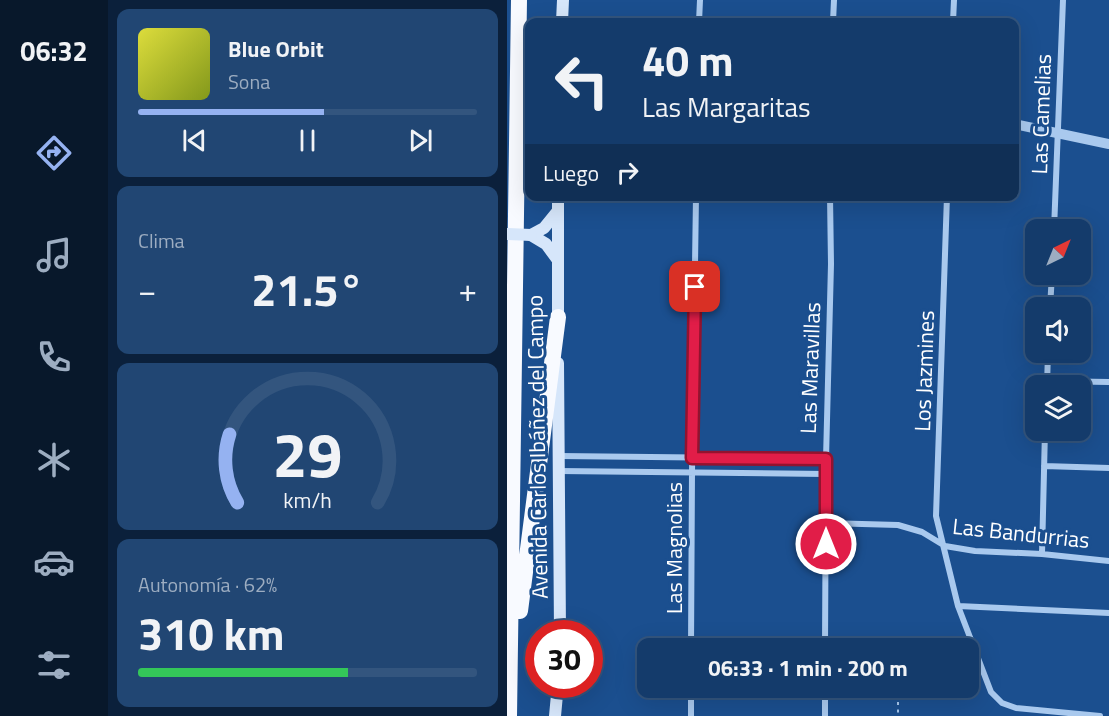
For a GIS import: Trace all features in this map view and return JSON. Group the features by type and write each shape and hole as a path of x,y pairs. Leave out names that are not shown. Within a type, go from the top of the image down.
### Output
{"highway":[{"name":"Avenida Carlos Ibáñez del Campo","path":"509,716 519,0"},
{"path":"510,695 558,317"}],"main road":[{"path":"562,18 563,0"},
{"name":"Avenida Carlos Ibáñez del Campo","path":"558,201 560,620"},
{"path":"531,235 544,228 557,212"},
{"path":"507,234 531,235 546,244 558,260"},
{"path":"555,716 557,698"}],"street":[{"path":"699,18 700,0"},
{"path":"833,18 834,0"},
{"path":"953,18 954,0"},
{"name":"Las Camelias","path":"1054,219 1063,0"},
{"path":"1019,125 1109,144"},
{"name":"Las Magnolias","path":"691,638 696,201"},
{"name":"Las Maravillas","path":"825,638 830,201"},
{"name":"Los Jazmines","path":"947,201 936,516 958,606 991,692 1002,703 1016,708 1100,716"},
{"path":"1091,382 1109,382"},
{"path":"1042,554 1045,441"},
{"path":"559,456 826,459"},
{"path":"1044,466 1109,468"},
{"path":"559,471 826,474"},
{"name":"Las Bandurrias","path":"826,524 898,525 922,532 945,546 975,551 1042,554 1109,561"},
{"path":"958,606 1109,613"},
{"path":"691,698 691,716"},
{"path":"825,698 825,716"}],"path":[{"path":"898,698 898,716"}],"route":[{"path":"695,287 692,458 826,459 826,544"}]}
